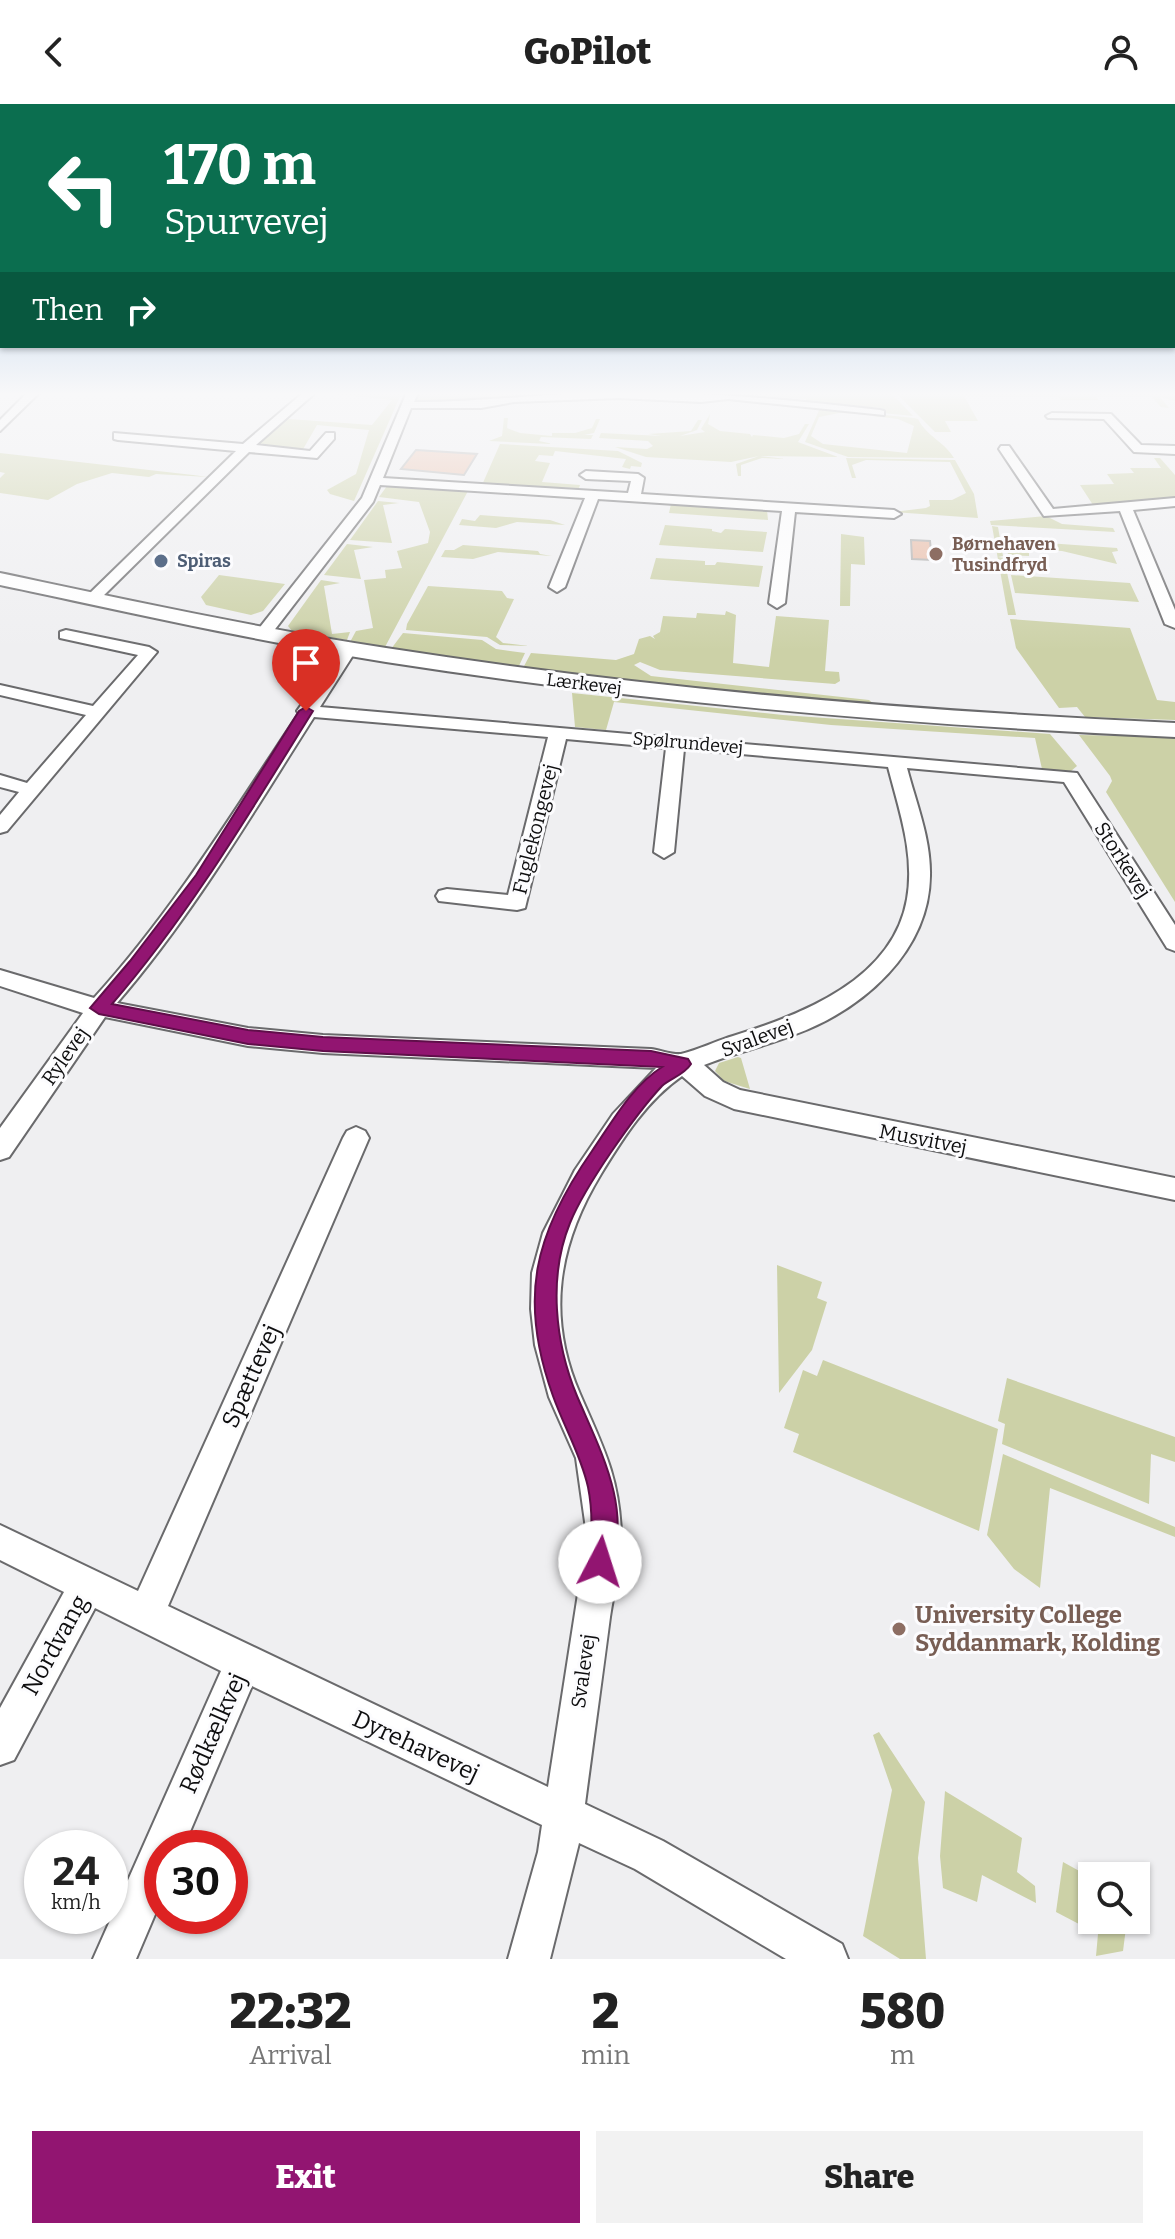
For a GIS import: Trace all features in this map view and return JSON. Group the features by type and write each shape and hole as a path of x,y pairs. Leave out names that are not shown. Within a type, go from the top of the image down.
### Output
{"street":[{"path":"93,598 215,479"},
{"path":"634,498 638,479"},
{"path":"1025,479 1049,513 1175,502"},
{"path":"263,634 351,522 377,481 894,514"},
{"path":"557,587 593,496"},
{"path":"1125,506 1173,624"},
{"path":"777,603 789,508"},
{"name":"Lærkevej","path":"0,579 263,634 574,683 772,705 1175,730"},
{"path":"0,827 29,789 149,652 66,635"},
{"name":"Rylevej","path":"0,1149 99,1008 136,966 201,878 306,711 349,649"},
{"path":"0,690 96,712"},
{"name":"Spølrundevej","path":"306,711 1070,777"},
{"name":"Fuglekongevej","path":"447,896 517,903 558,733"},
{"path":"664,852 676,742"},
{"name":"Svalevej","path":"529,1959 558,1852 604,1536 601,1490 589,1447 565,1397 549,1346 545,1294 549,1256 560,1221 583,1181 657,1079 681,1064 794,1025 835,1005 889,959 906,934 920,878 918,852 896,763"},
{"name":"Storkevej","path":"1070,777 1175,943"},
{"path":"0,781 29,789"},
{"path":"0,978 99,1008 248,1037 323,1044 651,1058 681,1064"},
{"name":"Musvitvej","path":"681,1064 724,1094 771,1108 1175,1189"},
{"name":"Spættevej","path":"146,1614 356,1138"},
{"name":"Dyrehavevej","path":"0,1542 649,1855 827,1959"},
{"name":"Nordvang","path":"0,1746 88,1585"},
{"name":"Rødkælkvej","path":"170,1830 244,1662"},
{"name":"Rødkælkvej","path":"114,1959 144,1890"}],"green space":[{"path":"0,479 94,479 48,500 0,493"},
{"path":"348,479 364,479 354,501 330,494 327,490"},
{"path":"485,479 543,479 542,482 580,485 579,488 482,485"},
{"path":"959,479 965,479 974,494 978,518 893,512 926,508 930,506 929,500 952,500 966,493"},
{"path":"1110,479 1175,479 1175,499 1093,505 1080,485 1114,484"},
{"path":"387,486 468,491 385,647 350,642 356,631 373,628 364,580 386,578 385,570 402,568 397,551 428,543 430,532 419,502 379,497"},
{"path":"378,501 399,503 383,505 392,543 350,540"},
{"path":"671,504 767,510 768,520 669,513"},
{"path":"480,515 550,520 565,525 517,522 496,528 459,525 462,519 475,521"},
{"path":"1046,516 1062,524 1113,528 1115,532 991,525 990,521"},
{"path":"665,525 712,529 721,533 725,529 767,532 763,552 659,545"},
{"path":"992,526 998,527 1003,556 998,557 1004,558 1016,615 1008,615"},
{"path":"841,534 864,537 865,565 851,564 850,606 840,606"},
{"path":"1006,540 1117,548 1118,551 1112,552 1117,564 1062,551 1029,549 1029,556 1008,555"},
{"path":"347,544 373,547 354,550 361,579 324,575"},
{"path":"463,545 538,551 552,556 498,552 473,559 441,557 445,550 454,550"},
{"path":"656,558 705,561 705,565 715,565 717,562 763,566 759,587 650,579"},
{"path":"219,575 285,584 263,611 251,615 206,605 201,597"},
{"path":"1011,575 1130,583 1139,602 1015,593"},
{"path":"321,580 340,583 324,586 332,634 350,632 347,640 292,631 288,626"},
{"path":"428,586 502,591 507,598 514,599 496,637 503,643 529,646 500,645 487,637 406,630"},
{"path":"726,611 736,615 733,663 769,667 776,616 829,620 825,671 839,672 840,681 835,684 660,670 640,662 634,665 651,676 869,700 875,705 694,689 523,668 531,653 616,660 634,654 639,639 650,636 655,639 653,636 660,632 663,616 696,618 697,613 725,615"},
{"path":"1010,619 1130,628 1157,700 1175,702 1175,720 1085,717 1077,707 1059,708 1016,648"},
{"path":"403,633 482,640 496,649 525,653 518,668 391,649"},
{"path":"572,693 783,715 1050,734 1077,766 1071,771 1042,769 1035,738 831,725 614,702 606,730 575,727"},
{"path":"1079,735 1175,737 1175,902 1106,792 1112,781 1110,776"},
{"path":"741,1058 750,1089 724,1081 715,1071 719,1063"},
{"path":"777,1265 822,1282 817,1298 827,1302 812,1350 779,1393"},
{"path":"823,1360 998,1429 979,1531 793,1452 799,1434 784,1428 803,1370 817,1376"},
{"path":"1007,1378 1175,1437 1175,1462 1151,1454 1149,1504 1002,1444 1005,1424 998,1421"},
{"path":"1003,1454 1175,1527 1175,1537 1050,1488 1040,1588 1014,1569 987,1535"},
{"path":"879,1732 925,1802 918,1858 926,1959 900,1959 863,1936 892,1790 873,1735"},
{"path":"945,1791 1022,1838 1017,1872 1035,1886 1036,1903 982,1875 977,1902 943,1888 940,1856"},
{"path":"1063,1862 1078,1870 1078,1924 1056,1912"},
{"path":"1098,1934 1125,1934 1123,1951 1096,1956"}],"building":[{"path":"911,540 930,541 932,560 912,559"}],"place":[{"name":"Børnehaven Tusindfryd","path":"936,554"},
{"name":"Spiras","path":"161,561"},
{"name":"University College Syddanmark, Kolding","path":"899,1629"}],"route":[{"path":"306,711 201,878 136,966 99,1008 248,1037 323,1044 651,1058 681,1064 657,1079 632,1109 560,1221 549,1256 545,1294 549,1346 565,1397 589,1447 601,1490 604,1536 600,1562"}]}
